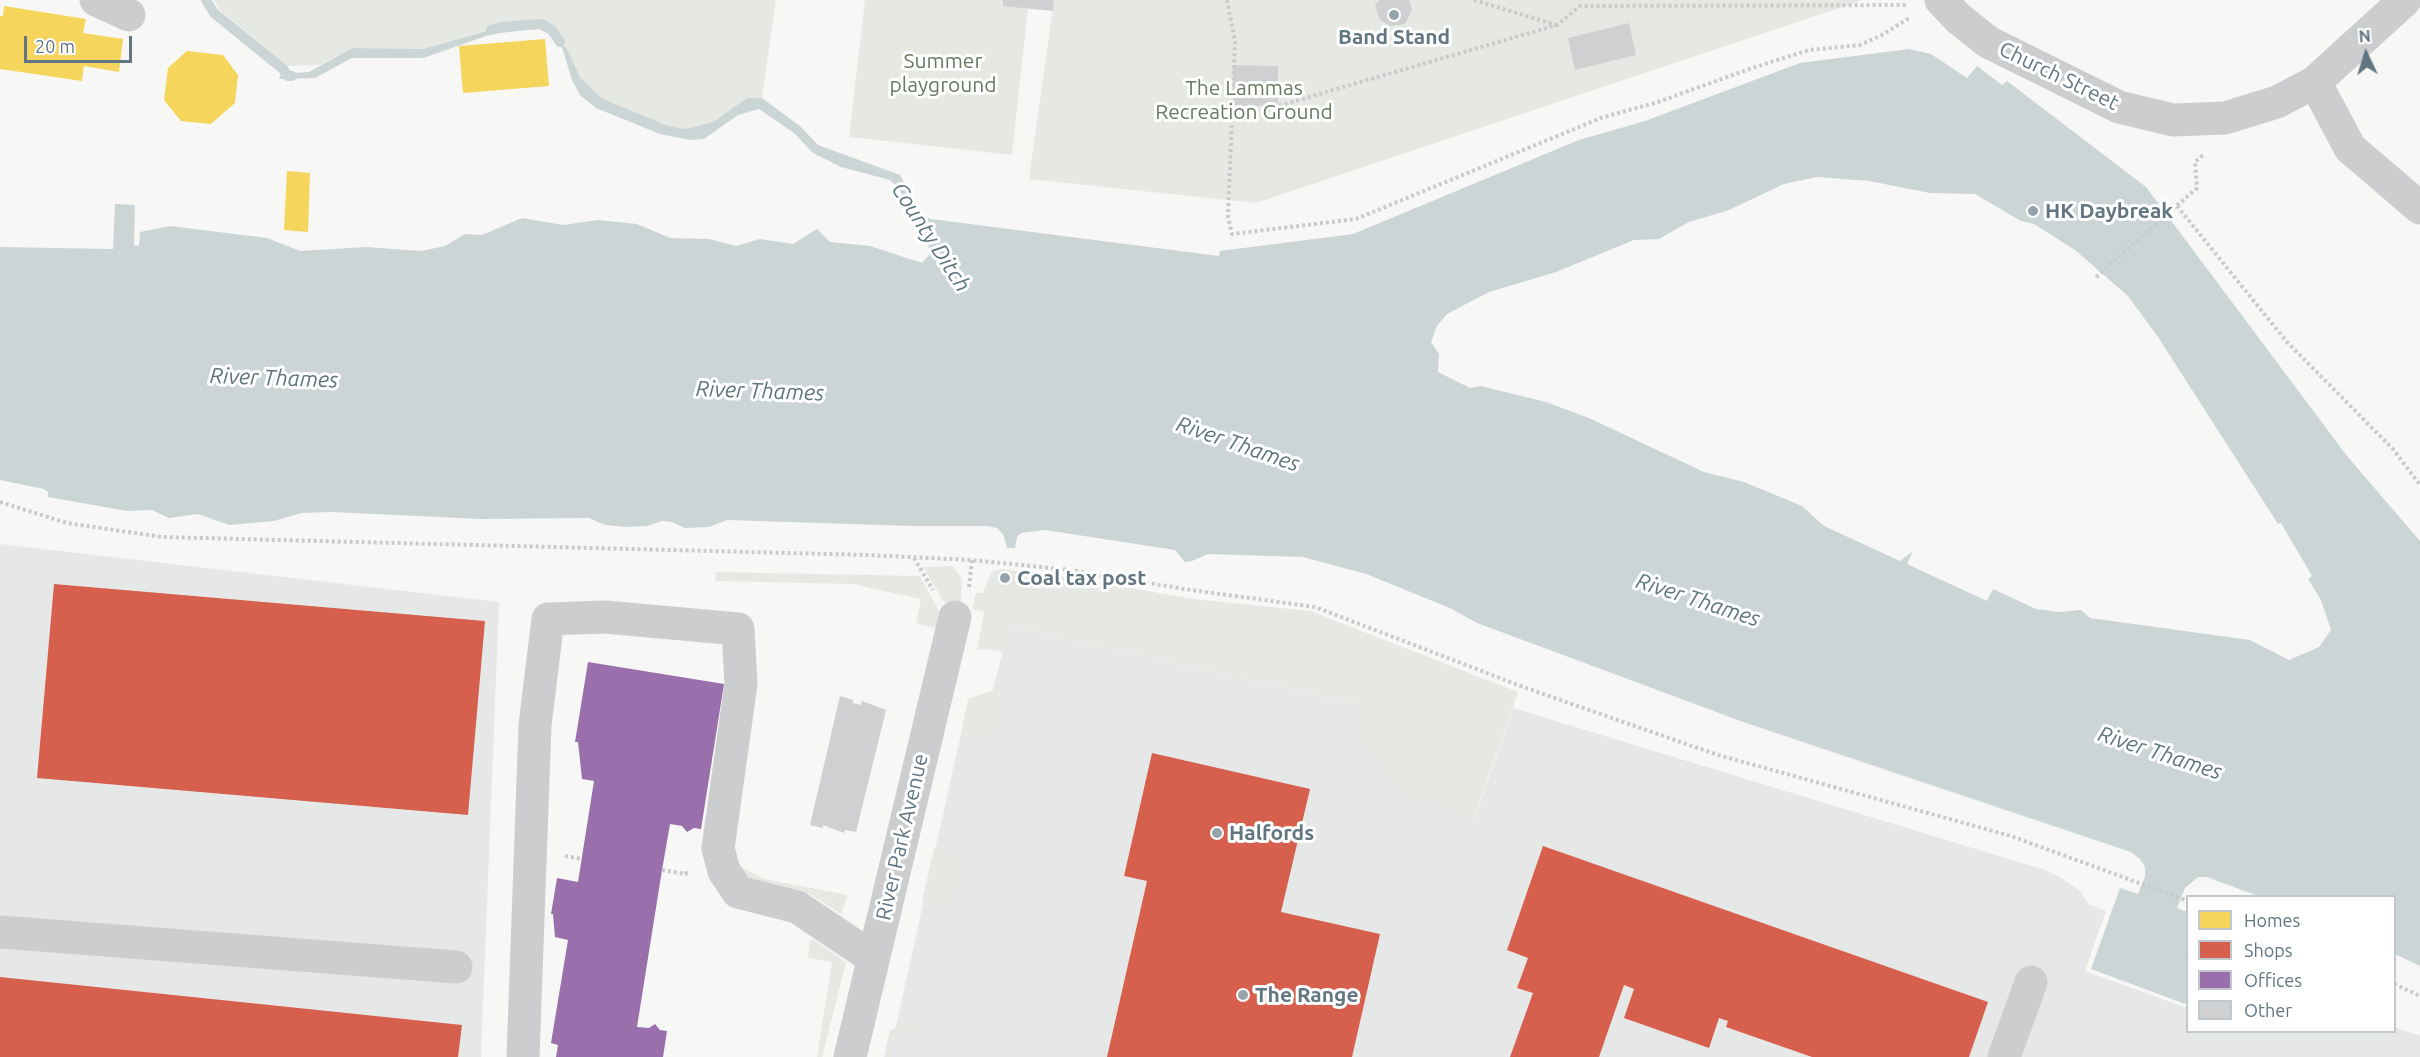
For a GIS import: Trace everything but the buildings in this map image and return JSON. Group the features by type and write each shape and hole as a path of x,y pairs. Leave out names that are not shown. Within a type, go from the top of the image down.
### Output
{"street":[{"path":"96,0 129,15"},
{"name":"Church Street","path":"1935,3 1988,42 2119,107 2173,120 2224,118 2277,102 2315,82 2405,0"},
{"path":"2315,82 2349,148 2420,208"},
{"path":"523,1057 536,725 548,619 605,617 738,629 741,684 718,848 724,871 738,892 797,907 873,958"},
{"name":"River Park Avenue","path":"850,1057 955,617"},
{"path":"0,932 456,967"},
{"path":"2004,1057 2031,982"}],"path":[{"path":"1227,0 1235,40 1228,217 1232,234 1356,219 1601,118 1658,102 1809,50 1860,45 1880,36 1935,3"},
{"path":"1474,0 1557,25"},
{"path":"1232,114 1273,109 1557,25 1580,6 1935,3"},
{"path":"2096,277 2197,188 2195,162 2204,155 2224,118"},
{"path":"2177,206 2287,342 2393,449 2420,485"},
{"path":"0,502 67,523 162,537 972,560 1070,570 1315,607 1526,688 1718,755 2011,836 2186,901"},
{"path":"2396,985 2420,996"}],"shaded area":[{"path":"0,544 499,602 481,1057 0,1057"},
{"path":"1009,626 1363,705 1475,818 1513,708 2045,870 2060,877 2080,891 2088,904 2106,911 2085,971 2186,1008 2186,1033 2396,1033 2396,1027 2420,1036 2420,1057 889,1057 961,734 981,738"}],"green space":[{"path":"214,0 776,0 762,98 747,98 712,123 685,129 666,125 601,98 580,77 568,51 541,24 501,27 423,49 352,48 320,65 286,66 219,9"},
{"name":"Summer playground","path":"865,0 1003,0 1028,8 1012,155 849,137"},
{"name":"The Lammas Recreation Ground","path":"1054,0 1863,0 1256,203 1029,179"},
{"path":"953,566 962,579 961,606 944,602 923,567"},
{"path":"1002,569 1069,577 1193,599 1310,611 1518,692 1474,818 1406,794 1357,737 1363,705 1009,626 1003,652 977,650 984,612 972,609 976,593 983,593 992,571"},
{"path":"716,572 920,576 939,611 936,628 916,624 921,599 852,584 715,581"},
{"path":"993,690 1004,691 992,741 961,734 968,699"},
{"path":"934,848 962,854 964,859 953,906 950,907 922,901"},
{"path":"734,858 743,868 764,879 848,895 841,914 810,894 774,887 752,879 747,876"},
{"path":"810,940 814,940 846,962 822,1057 817,1057 832,962 808,958"},
{"path":"912,1025 918,1026 928,1038 894,1034 891,1057 884,1057 890,1030"}],"water":[{"name":"River Thames","path":"541,24 552,30 568,51 580,77 601,98 666,125 685,129 713,122 747,98 762,98 800,126 818,145 900,175 923,216 931,219 1219,256 1220,251 1353,234 1579,140 1645,121 1800,63 1909,49 1931,54 1967,78 1977,66 2002,85 2007,81 2146,187 2347,456 2420,541 2420,966 2396,954 2396,895 2255,895 2207,877 2198,877 2185,888 2177,908 2186,912 2185,1004 2091,969 2120,888 2138,894 2145,877 2145,867 2140,859 2131,852 1746,723 1477,623 1450,608 1366,574 1303,557 1208,554 1185,562 1175,550 1045,530 1021,533 1017,537 1015,548 1007,548 1003,534 997,528 987,526 727,520 709,527 685,528 672,522 662,521 647,526 627,527 605,525 589,518 482,519 331,512 301,513 274,521 229,525 198,514 169,518 152,510 127,511 48,497 48,492 44,489 0,480 0,247 113,249 115,204 135,205 134,246 139,245 140,232 170,226 267,238 300,251 366,247 421,251 445,246 465,234 482,235 522,218 563,225 598,220 637,224 670,238 709,239 736,246 760,239 793,244 817,229 830,242 870,246 922,263 930,254 928,244 914,228 900,190 890,180 841,167 813,153 794,133 759,109 738,115 704,139 690,140 660,134 596,108 580,95 572,80 562,47 543,28 492,34 423,58 352,58 315,78 279,79 283,69 293,73 309,72 352,48 423,49 501,27","holes":["1817,177 1869,181 1930,193 1975,194 2021,221 2034,224 2075,250 2128,296 2158,337 2278,524 2281,523 2312,576 2308,579 2321,600 2331,630 2319,647 2289,660 2250,640 2090,618 2081,610 2060,612 2036,609 1993,589 1987,601 1907,564 1913,551 1900,561 1824,526 1802,506 1744,482 1704,472 1589,418 1546,402 1481,386 1470,388 1438,372 1439,354 1431,342 1437,326 1447,314 1489,292 1556,272 1634,240 1659,239 1689,222 1729,210 1784,184"]}],"waterway":[{"name":"County Ditch","path":"206,0 214,13 283,69 288,76 292,76"},
{"name":"County Ditch","path":"491,30 541,24 552,30 560,42"}],"place":[{"name":"Band Stand","path":"1394,15"},
{"name":"HK Daybreak","path":"2033,211"},
{"name":"Coal tax post","path":"1005,578"},
{"name":"Halfords","path":"1217,833"},
{"name":"The Range","path":"1243,995"}]}
